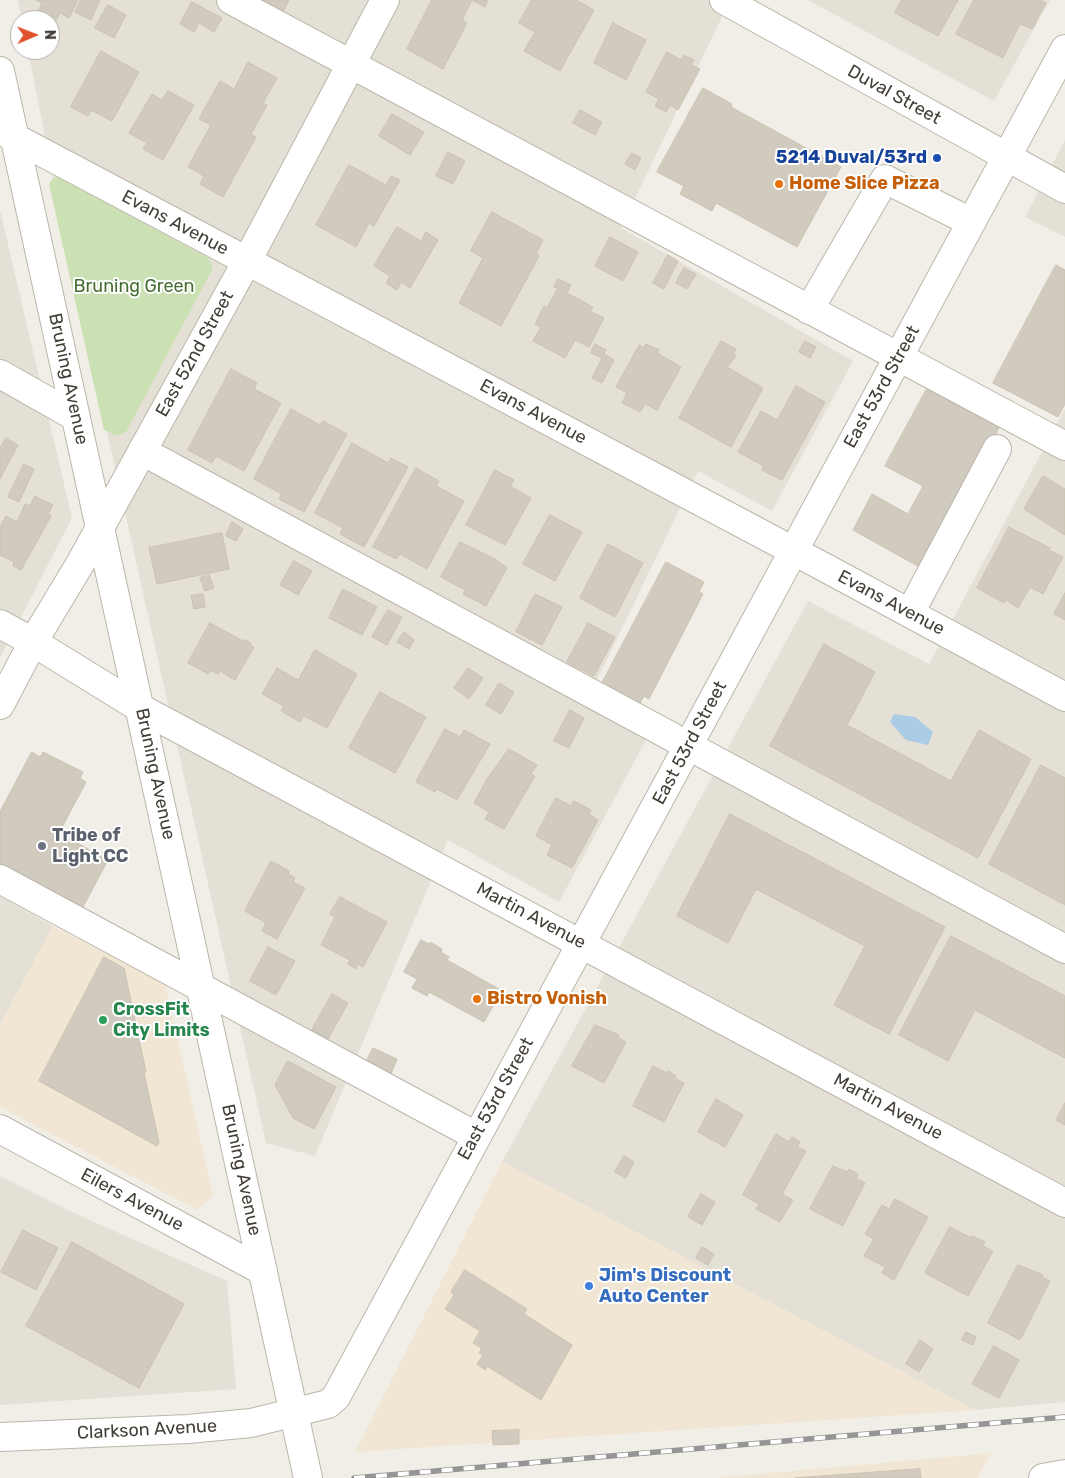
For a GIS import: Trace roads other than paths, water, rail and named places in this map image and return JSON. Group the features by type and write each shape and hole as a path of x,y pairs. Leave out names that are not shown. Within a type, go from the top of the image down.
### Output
{"street":[{"path":"231,0 1065,446"},
{"name":"East 52nd Street","path":"0,705 33,642 99,531 247,261 385,0"},
{"name":"Duval Street","path":"724,0 1065,189"},
{"name":"East 53rd Street","path":"294,1413 328,1404 336,1397 1065,49"},
{"name":"Bruning Avenue","path":"0,71 8,134 76,417 99,531 140,708 308,1478"},
{"name":"Evans Avenue","path":"8,134 1065,697"},
{"path":"809,310 885,179 971,222"},
{"path":"0,374 76,417"},
{"path":"910,613 997,449"},
{"path":"142,451 1065,949"},
{"name":"Martin Avenue","path":"0,624 33,642 140,708 1065,1203"},
{"path":"0,879 476,1136"},
{"name":"Eilers Avenue","path":"0,1129 263,1271"},
{"name":"Clarkson Avenue","path":"0,1437 188,1429 258,1422 294,1413"},
{"path":"1043,1478 1065,1474"}],"water":[{"path":"894,714 915,717 933,732 928,745 906,740 890,722"}],"railway":[{"path":"354,1478 1065,1417"}],"place":[{"name":"5214 Duval/53rd","path":"937,158"},
{"name":"Home Slice Pizza","path":"779,184"},
{"name":"Tribe of Light CC","path":"42,846"},
{"name":"Bistro Vonish","path":"477,999"},
{"name":"CrossFit City Limits","path":"103,1020"},
{"name":"Jim's Discount Auto Center","path":"589,1286"}],"park label":[{"name":"Bruning Green","path":"134,287"}]}
